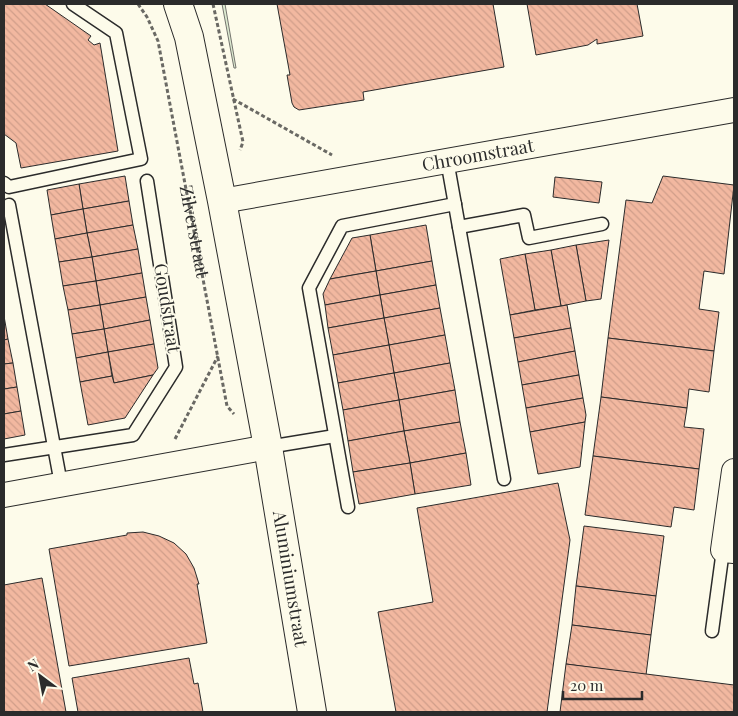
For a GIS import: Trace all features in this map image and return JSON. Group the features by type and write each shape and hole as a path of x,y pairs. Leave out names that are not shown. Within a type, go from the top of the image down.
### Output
{"street":[{"name":"Zilverstraat","path":"178,5 190,37 222,201"},
{"name":"Chroomstraat","path":"222,201 734,110"},
{"name":"Aluminiumstraat","path":"222,201 268,447 312,712"},
{"path":"4,495 268,447"},
{"path":"729,551 734,470"}],"lane":[{"path":"4,183 9,187 141,159 116,33 73,4"},
{"path":"447,160 504,479"},
{"name":"Goudstraat","path":"4,455 133,435 176,366 147,181"},
{"path":"9,204 61,484"},
{"path":"348,507 309,288 342,226 455,204"},
{"path":"459,227 524,215 529,238 602,224"},
{"path":"268,447 335,436"},
{"path":"712,631 729,551"}],"path":[{"name":"Zilverstraat","path":"138,4 148,17 158,41 227,406 268,447"},
{"path":"233,99 367,175"},
{"path":"161,466 218,355"}],"green space":[{"path":"222,4 225,4 236,68 234,68"}],"building":[{"path":"4,4 45,4 91,36 88,40 94,45 100,43 118,151 21,168 16,143 4,134"},
{"path":"277,4 493,4 504,67 363,92 364,100 299,110 292,103 287,75 290,75"},
{"path":"527,4 637,4 643,36 597,44 597,39 588,45 536,55"},
{"path":"125,176 129,201 83,209 79,184"},
{"path":"663,176 734,185 724,274 704,271 699,309 719,312 714,351 608,338 626,200 652,203"},
{"path":"555,177 602,182 599,203 553,197"},
{"path":"79,184 83,209 51,215 47,190"},
{"path":"129,201 133,225 87,233 83,209"},
{"path":"83,209 87,233 55,239 51,215"},
{"path":"133,225 138,249 92,257 87,233"},
{"path":"426,225 432,261 376,271 370,235"},
{"path":"87,233 92,257 59,262 55,239"},
{"path":"370,235 376,271 330,279 352,238"},
{"path":"609,240 601,299 586,301 576,245"},
{"path":"576,245 586,301 561,306 551,250"},
{"path":"138,249 142,273 96,281 92,257"},
{"path":"551,250 561,306 535,310 525,254"},
{"path":"525,254 535,310 510,315 500,259"},
{"path":"92,257 96,281 63,286 59,262"},
{"path":"432,261 436,285 380,295 376,271"},
{"path":"376,271 380,295 325,305 323,294 330,279"},
{"path":"142,273 146,297 100,305 96,281"},
{"path":"96,281 100,305 68,310 63,286"},
{"path":"436,285 440,308 384,318 380,295"},
{"path":"380,295 384,318 328,328 325,305"},
{"path":"146,297 150,320 104,329 100,305"},
{"path":"100,305 104,329 72,334 68,310"},
{"path":"567,305 571,328 514,338 510,315"},
{"path":"440,308 445,335 389,345 384,318"},
{"path":"4,316 8,339 4,340"},
{"path":"384,318 389,345 333,355 328,328"},
{"path":"150,320 154,344 108,352 104,329"},
{"path":"571,328 575,351 518,362 514,338"},
{"path":"104,329 108,352 76,358 72,334"},
{"path":"445,335 450,363 394,373 389,345"},
{"path":"608,338 714,351 709,392 689,389 687,408 601,397"},
{"path":"8,339 13,363 4,364 4,340"},
{"path":"154,344 158,368 153,375 114,383 108,352"},
{"path":"389,345 394,373 338,383 333,355"},
{"path":"575,351 579,375 522,385 518,362"},
{"path":"108,352 112,376 80,382 76,358"},
{"path":"13,363 17,387 4,389 4,364"},
{"path":"450,363 455,390 399,400 394,373"},
{"path":"394,373 399,400 343,410 338,383"},
{"path":"153,375 125,418 88,425 80,382 112,376 114,383"},
{"path":"579,375 583,398 526,408 522,385"},
{"path":"17,387 21,411 4,414 4,389"},
{"path":"455,390 460,422 404,431 399,400"},
{"path":"601,397 687,408 684,427 704,429 699,469 593,456"},
{"path":"583,398 586,415 585,422 530,432 526,408"},
{"path":"399,400 404,431 348,441 343,410"},
{"path":"21,411 25,435 4,439 4,414"},
{"path":"460,422 466,453 410,463 404,431"},
{"path":"585,422 580,467 538,474 530,432"},
{"path":"404,431 410,463 353,472 348,441"},
{"path":"466,453 471,485 415,494 410,463"},
{"path":"593,456 699,469 694,510 674,507 671,527 585,515"},
{"path":"410,463 415,494 359,504 353,472"},
{"path":"558,483 570,540 547,712 396,712 378,612 433,602 417,508"},
{"path":"584,526 664,536 656,596 576,586"},
{"path":"143,532 159,536 174,543 186,554 194,568 199,584 197,584 207,643 69,666 49,549 127,535 127,533"},
{"path":"42,578 66,712 4,712 4,585"},
{"path":"576,586 656,596 651,635 572,625"},
{"path":"572,625 651,635 646,675 566,664"},
{"path":"189,658 194,684 198,683 203,712 78,712 72,678"},
{"path":"566,664 734,685 734,712 560,712"}]}
